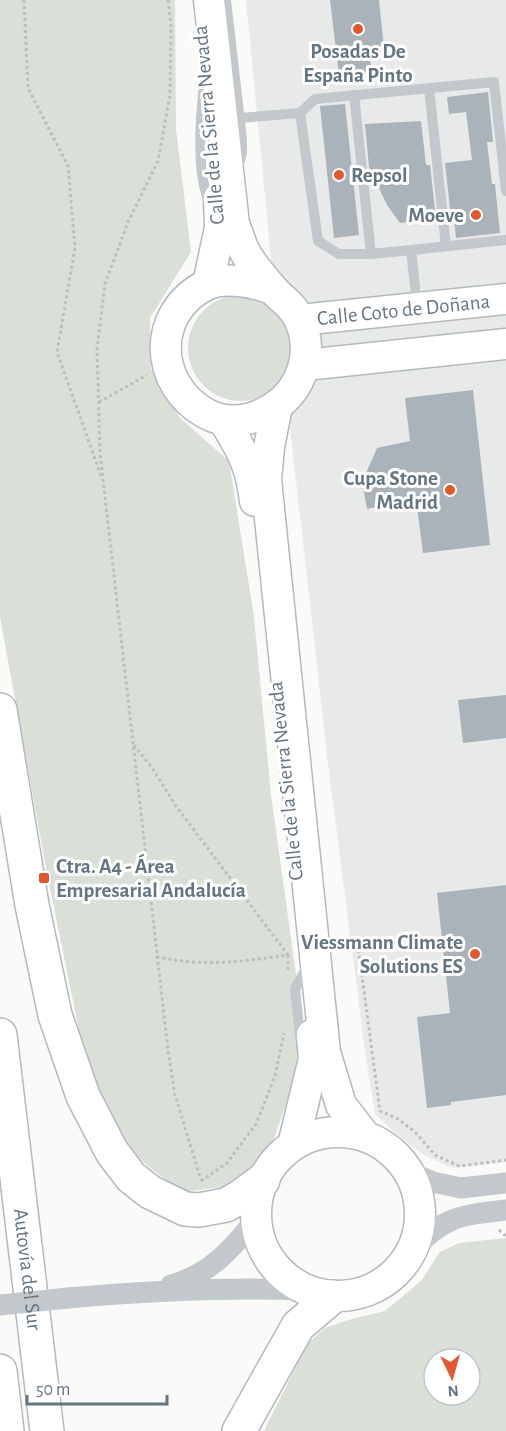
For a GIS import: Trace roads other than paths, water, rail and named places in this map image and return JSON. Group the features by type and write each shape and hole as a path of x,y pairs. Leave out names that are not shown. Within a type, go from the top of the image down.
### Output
{"highway":[{"path":"0,710 32,905 55,1014 83,1096 112,1152 131,1177 150,1192 185,1209 200,1210 226,1205 263,1180"},
{"name":"Autovía del Sur","path":"0,1035 47,1431"},
{"path":"239,1431 298,1326 319,1294"},
{"path":"0,1371 7,1431"}],"main road":[{"name":"Calle de la Sierra Nevada","path":"198,0 220,228 208,284"},
{"path":"209,0 234,224 244,250 272,289 289,303 300,320 306,342 304,365 296,386 277,406 247,421 224,421 196,408 172,381 166,364 165,346 169,328 178,309 192,294 208,284 234,280 255,282 272,289"},
{"name":"Calle Coto de Doñana","path":"300,320 506,299"},
{"path":"304,365 506,344"},
{"path":"277,406 269,447 297,623 344,1026 323,1058"},
{"name":"Calle de la Sierra Nevada","path":"224,421 251,471 307,967 323,1058 341,1105 365,1136"},
{"name":"Calle de la Sierra Nevada","path":"293,1145 314,1059 323,1058"},
{"path":"328,1132 347,1132 365,1136 398,1156 416,1186 421,1219 419,1235 413,1250 402,1267 388,1281 351,1296 319,1294 281,1274 271,1262 260,1242 256,1220 257,1199 263,1180 271,1166 293,1145 328,1132"}],"street":[{"path":"409,1172 433,1182 461,1188 506,1183"},
{"path":"413,1250 425,1237 443,1224 465,1214 506,1210"},
{"path":"148,1291 184,1281 219,1261 256,1220"},
{"path":"0,1305 148,1291 240,1288 319,1294"}],"lane":[{"path":"226,0 242,153 231,194"},
{"path":"240,118 300,113 315,99 494,82 506,191"},
{"path":"429,88 447,246"},
{"path":"354,95 371,254"},
{"path":"300,113 318,241 339,254 371,254 506,240"},
{"path":"411,250 417,308"}],"place":[{"name":"Posadas De España Pinto","path":"358,29"},
{"name":"Repsol","path":"339,175"},
{"name":"Moeve","path":"476,215"},
{"name":"Cupa Stone Madrid","path":"450,490"},
{"name":"Ctra. A4 - Área Empresarial Andalucía","path":"44,878"},
{"name":"Viessmann Climate Solutions ES","path":"475,954"}]}
